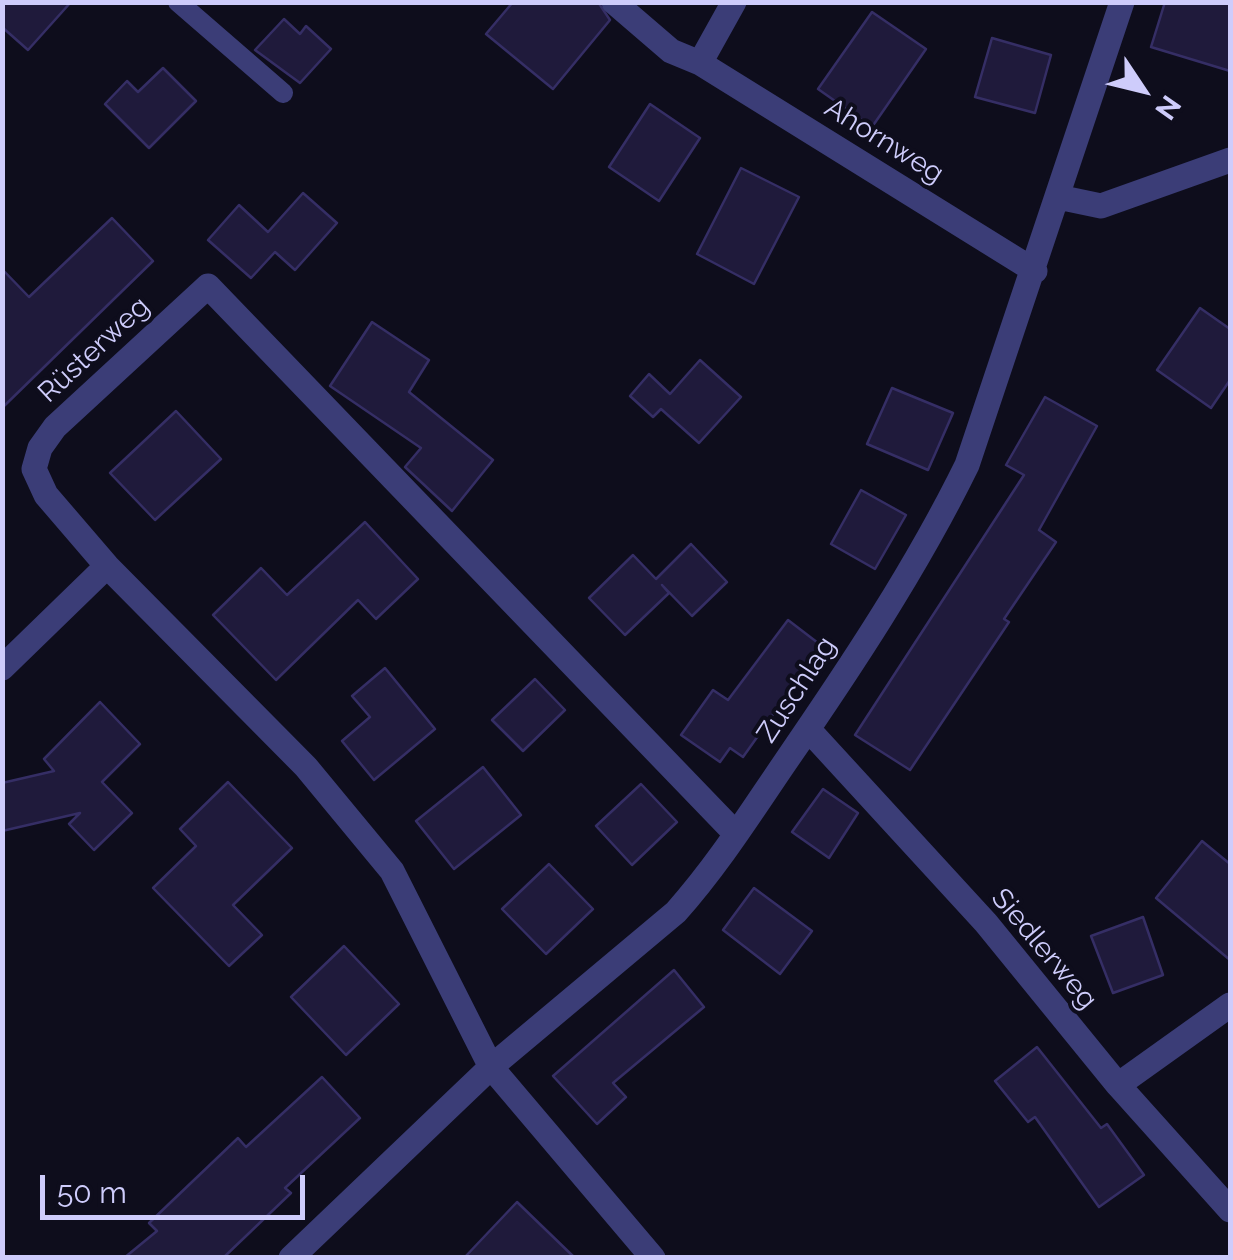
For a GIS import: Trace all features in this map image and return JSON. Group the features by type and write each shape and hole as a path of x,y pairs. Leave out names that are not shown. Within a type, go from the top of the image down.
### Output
{"street":[{"name":"Ahornweg","path":"614,2 672,51 700,62 1036,271"},
{"path":"700,62 734,2"},
{"name":"Zuschlag","path":"291,1258 491,1067 652,936 701,885 808,730 946,509 967,465 1036,271 1122,2"},
{"path":"1058,198 1101,206 1230,160"},
{"name":"Rüsterweg","path":"653,1258 491,1067 392,871 306,768 107,566 46,495 34,469 40,448 55,426 208,286 736,834"},
{"path":"2,668 107,566"},
{"name":"Siedlerweg","path":"808,730 986,923 1118,1085 1230,1210"},
{"path":"1118,1085 1230,1005"}],"lane":[{"path":"178,2 282,93"}],"building":[{"path":"2,2 71,2 28,50 2,27"},
{"path":"513,2 598,2 610,20 553,89 486,34"},
{"path":"1165,2 1230,2 1230,71 1151,47"},
{"path":"872,12 926,49 872,127 818,89"},
{"path":"284,19 300,34 306,26 331,49 300,83 255,50"},
{"path":"992,38 1051,55 1035,113 975,97"},
{"path":"163,68 196,101 149,148 105,104 127,81 138,92"},
{"path":"650,104 700,138 659,201 609,167"},
{"path":"741,168 799,197 754,284 697,254"},
{"path":"303,193 337,223 295,270 275,252 251,278 208,240 239,205 268,232"},
{"path":"112,218 153,261 2,408 2,269 29,297"},
{"path":"1200,308 1230,329 1230,380 1211,408 1157,370"},
{"path":"372,322 429,360 409,392 493,460 452,511 405,467 421,448 330,386"},
{"path":"700,360 741,397 699,443 661,409 653,417 630,396 649,374 670,394"},
{"path":"892,388 953,413 928,470 867,444"},
{"path":"1045,397 1097,426 1039,530 1056,542 1004,619 1009,622 910,770 855,735 1024,475 1006,465"},
{"path":"176,411 221,459 155,520 110,473"},
{"path":"861,490 906,515 875,569 831,544"},
{"path":"365,522 418,579 376,619 358,600 276,680 213,615 261,568 287,595"},
{"path":"691,544 727,582 692,616 662,585 669,593 625,635 589,598 633,555 656,579"},
{"path":"788,620 822,646 743,757 730,748 720,762 681,735 713,690 728,700"},
{"path":"385,668 435,729 374,780 342,741 370,717 352,696"},
{"path":"535,679 565,710 523,751 492,720"},
{"path":"100,702 140,744 102,782 132,813 94,850 69,824 80,813 2,831 2,783 54,771 44,759"},
{"path":"483,767 521,815 454,869 416,821"},
{"path":"228,782 292,848 233,905 262,935 229,966 153,888 196,846 180,829"},
{"path":"641,784 677,822 632,865 596,826"},
{"path":"823,789 858,813 829,858 792,832"},
{"path":"1202,841 1230,864 1230,960 1156,898"},
{"path":"549,864 593,909 546,954 502,909"},
{"path":"754,888 812,931 780,974 723,930"},
{"path":"1143,917 1163,975 1113,993 1091,936"},
{"path":"344,946 399,1004 346,1055 291,997"},
{"path":"674,970 704,1007 613,1083 626,1097 597,1124 553,1076"},
{"path":"1037,1047 1101,1128 1107,1124 1144,1175 1099,1207 1035,1117 1028,1122 995,1081"},
{"path":"322,1077 360,1118 285,1188 291,1193 223,1258 124,1258 157,1231 149,1223 238,1138 246,1147"},
{"path":"517,1202 575,1258 464,1258"}]}
